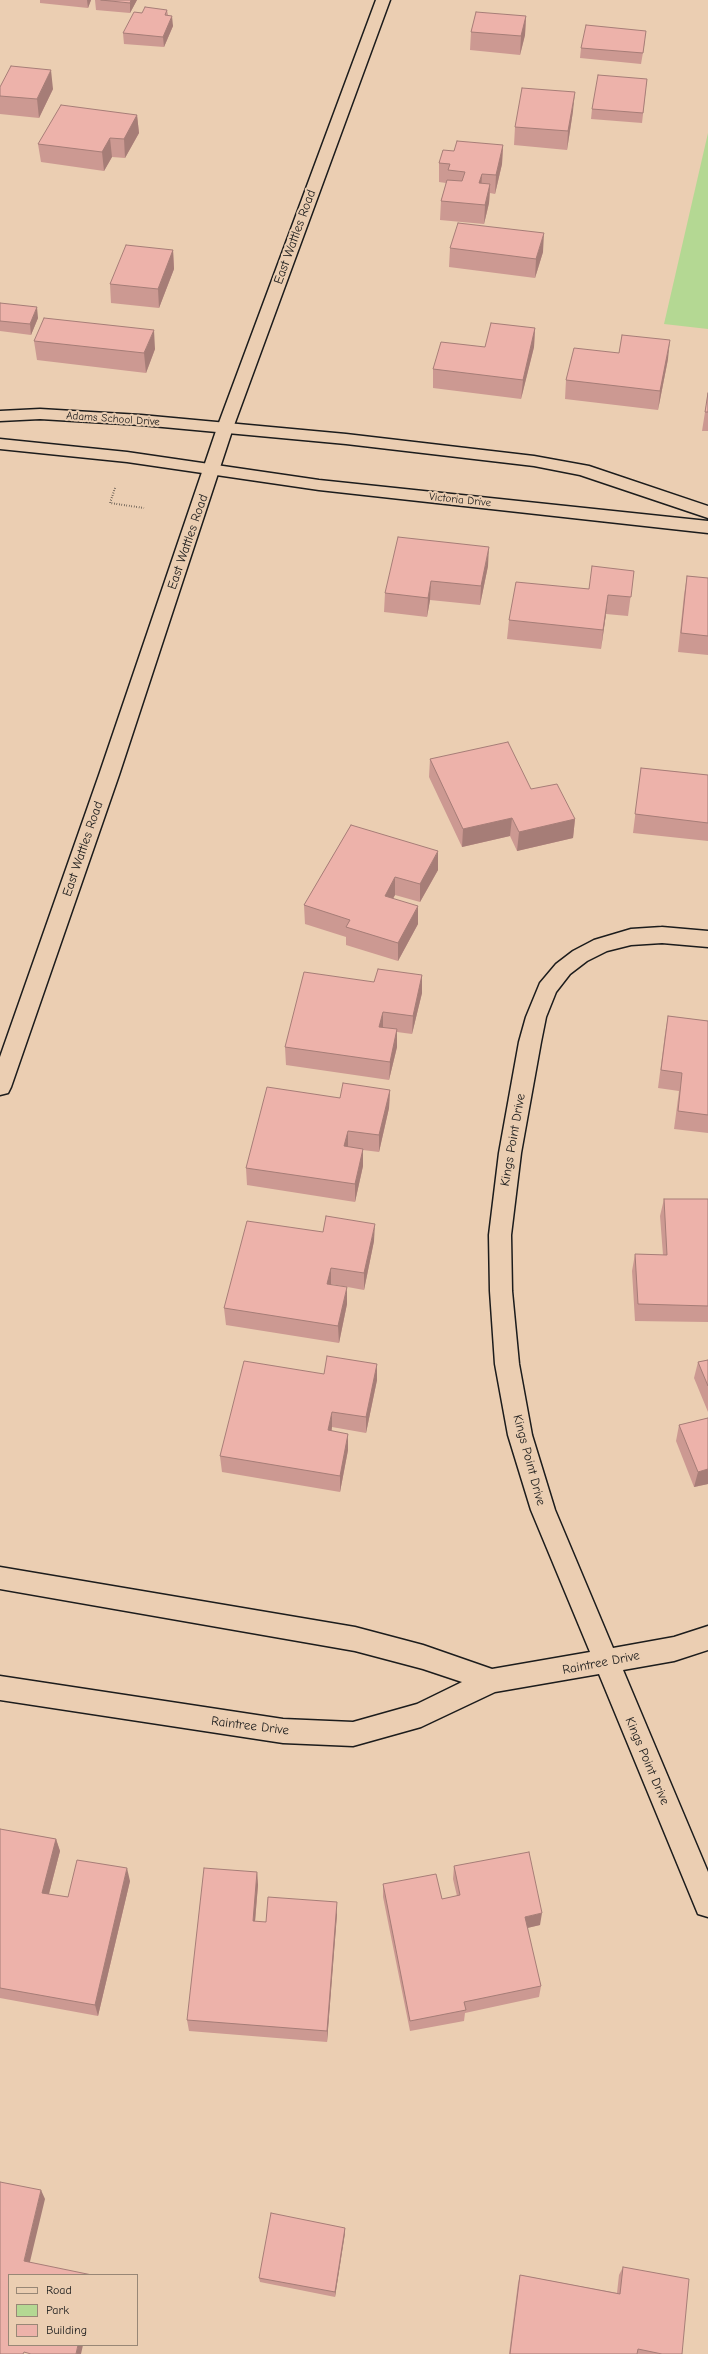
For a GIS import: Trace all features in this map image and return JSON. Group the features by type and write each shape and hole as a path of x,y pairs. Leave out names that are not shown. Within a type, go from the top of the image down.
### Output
{"street":[{"name":"East Wattles Road","path":"0,1087 109,775 225,428 383,0"},
{"name":"Adams School Drive","path":"0,416 40,414 225,428"},
{"path":"225,428 346,439 534,461 583,470 708,512"},
{"path":"0,444 127,457 212,470"},
{"name":"Victoria Drive","path":"212,470 319,485 708,527"},
{"name":"Kings Point Drive","path":"708,940 662,935 631,937 601,945 580,956 562,969 547,989 536,1017 530,1042 510,1153 500,1235 501,1291 507,1364 520,1435 543,1510 708,1904"},
{"name":"Raintree Drive","path":"0,1578 355,1639 423,1658 492,1681"},
{"name":"Raintree Drive","path":"0,1688 282,1731 353,1734 421,1716 492,1681 606,1663 674,1649 708,1638"}],"path":[{"path":"116,484 110,503 144,508"}],"green space":[{"path":"708,133 708,329 664,324"}],"building":[{"path":"101,0 131,0 130,3"},
{"path":"145,7 167,10 165,15 172,16 163,37 123,33 134,12 142,13"},
{"path":"476,12 526,16 521,36 471,32"},
{"path":"586,25 646,31 643,53 581,48"},
{"path":"11,66 51,70 37,99 0,96 0,87"},
{"path":"598,75 647,79 643,113 592,109"},
{"path":"522,88 575,92 568,131 515,127"},
{"path":"61,105 137,115 124,139 110,138 102,152 38,144"},
{"path":"457,141 503,145 496,175 482,174 479,183 490,184 485,205 441,201 447,180 462,181 465,172 448,170 450,164 439,163 443,150 454,151"},
{"path":"458,223 544,233 536,259 450,248"},
{"path":"126,245 173,250 158,289 110,284"},
{"path":"0,303 37,307 30,324 0,321"},
{"path":"44,318 154,330 144,353 34,341"},
{"path":"491,323 535,328 523,380 433,369 441,342 485,347"},
{"path":"622,335 670,340 660,391 566,380 574,348 619,353"},
{"path":"708,393 708,412 705,412"},
{"path":"398,537 489,547 481,586 431,581 428,598 385,593"},
{"path":"592,566 634,571 631,597 608,595 603,630 509,620 516,582 589,589"},
{"path":"687,576 708,578 708,636 681,633"},
{"path":"508,742 531,789 557,784 575,819 519,832 512,818 463,829 430,759"},
{"path":"641,768 708,775 708,823 635,814"},
{"path":"351,825 438,851 420,884 395,877 385,896 418,906 398,943 346,927 350,920 304,905"},
{"path":"378,969 422,975 413,1016 383,1012 379,1027 397,1029 390,1062 285,1047 304,972 374,982"},
{"path":"668,1016 708,1021 708,1115 678,1111 682,1073 661,1070"},
{"path":"343,1083 390,1090 379,1135 348,1131 344,1146 363,1149 355,1184 246,1168 267,1087 340,1098"},
{"path":"664,1199 708,1199 708,1306 638,1304 635,1254 667,1255"},
{"path":"326,1216 375,1224 364,1273 331,1268 327,1284 347,1287 338,1326 224,1308 247,1221 323,1232"},
{"path":"327,1356 377,1364 366,1417 332,1412 328,1430 348,1434 340,1476 220,1456 244,1361 324,1374"},
{"path":"708,1360 708,1386 698,1362"},
{"path":"708,1418 708,1469 698,1472 679,1425"},
{"path":"0,1829 56,1839 42,1893 68,1897 77,1860 127,1868 95,2005 0,1988"},
{"path":"529,1852 542,1913 525,1917 541,1986 464,2002 466,2010 410,2021 383,1884 436,1874 442,1899 460,1895 454,1866"},
{"path":"204,1868 257,1872 253,1921 266,1922 268,1897 337,1902 327,2031 187,2020"},
{"path":"0,2182 41,2190 24,2261 87,2274 8,2274 8,2346 78,2346 76,2354 31,2354 24,2352 23,2354 0,2354"},
{"path":"271,2213 345,2228 335,2292 259,2278"},
{"path":"623,2267 689,2279 682,2354 662,2354 638,2349 637,2354 510,2354 520,2275 620,2294"}]}
